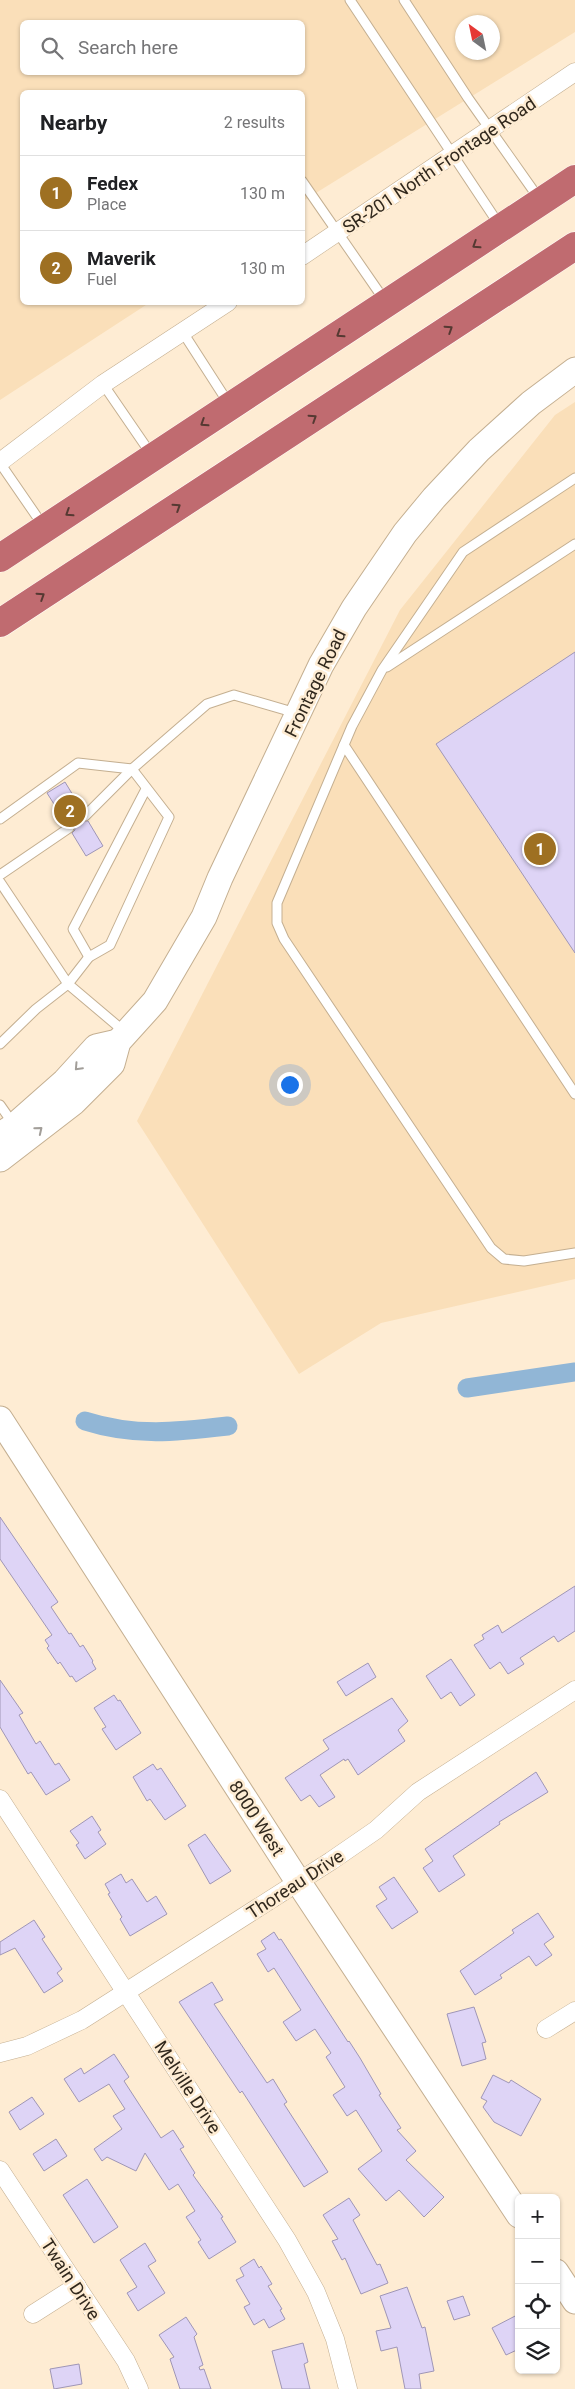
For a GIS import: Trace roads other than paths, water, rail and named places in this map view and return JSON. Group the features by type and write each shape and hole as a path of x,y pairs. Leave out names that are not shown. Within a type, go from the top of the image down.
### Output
{"highway":[{"path":"0,558 575,179"},
{"path":"0,623 575,246"}],"street":[{"name":"SR-201 North Frontage Road","path":"305,254 338,234 575,72"},
{"path":"0,462 103,384 223,305"},
{"name":"Frontage Road","path":"0,1159 74,1102 112,1064 122,1037 155,1001 199,926 337,636 378,570 434,498 479,450 531,404 575,370"},
{"path":"7,1130 65,1081 96,1047 122,1037"},
{"name":"8000 West","path":"0,1419 299,1883 515,2209"},
{"name":"Thoreau Drive","path":"0,2053 27,2046 82,2020 299,1883 376,1830 418,1792 439,1777 575,1690"},
{"name":"Melville Drive","path":"0,1799 287,2240 316,2292 335,2339 348,2389"},
{"path":"546,2029 575,2011"},
{"name":"Twain Drive","path":"0,2170 126,2361 139,2389"},
{"path":"560,2278 575,2301"},
{"path":"33,2314 76,2286"}],"lane":[{"path":"350,0 502,228"},
{"path":"404,0 542,202"},
{"path":"305,186 387,303"},
{"path":"182,331 230,406"},
{"path":"103,384 154,457"},
{"path":"0,462 45,528"},
{"path":"575,478 463,552 382,670 344,745 278,903 277,923 284,939 491,1248 504,1259 524,1261 575,1253"},
{"path":"382,670 575,544"},
{"path":"85,816 132,769 207,704 234,695 299,714"},
{"path":"344,745 572,1082 575,1094"},
{"path":"0,819 78,763 132,769 169,817 110,946 89,957 68,984 36,1009 0,1044"},
{"path":"89,957 73,929 146,789"},
{"path":"0,875 69,828"},
{"path":"0,882 68,984 122,1037"},
{"path":"0,1104 7,1130"}],"waterway":[{"path":"467,1388 575,1372"},
{"path":"85,1421 121,1429 156,1432 228,1426"}],"place":[{"name":"Maverik","path":"70,811"},
{"name":"Fedex","path":"540,849"}]}
